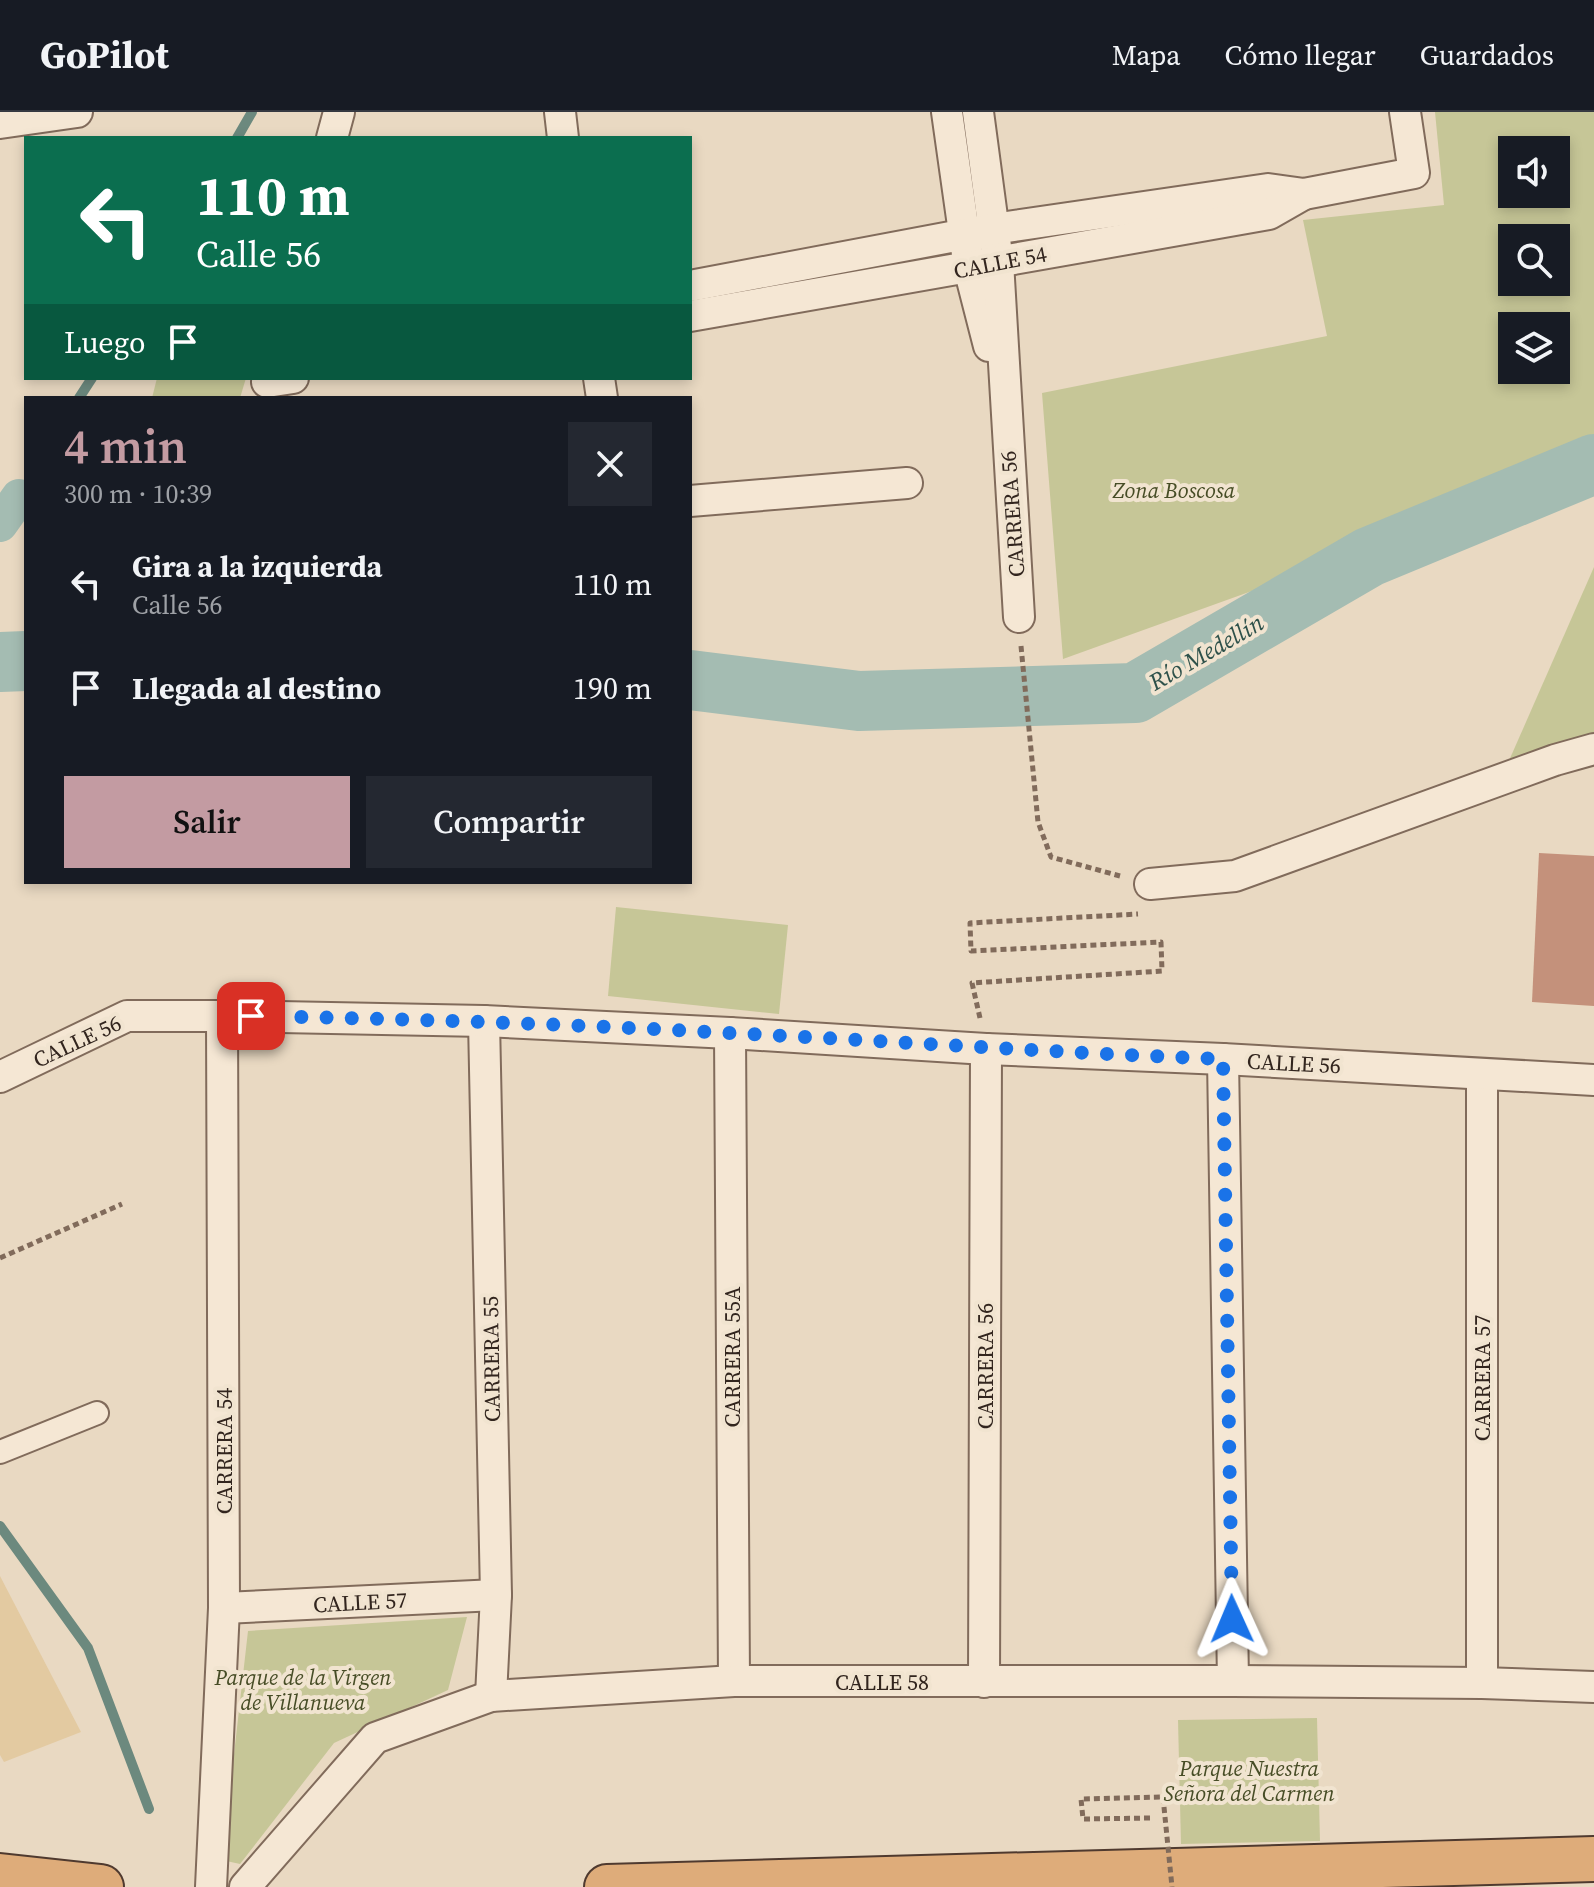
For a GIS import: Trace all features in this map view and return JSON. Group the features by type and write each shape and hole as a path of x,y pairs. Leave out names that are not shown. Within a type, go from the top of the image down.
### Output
{"highway":[{"path":"607,1887 1594,1859"},
{"path":"0,1876 101,1887"}],"street":[{"path":"0,123 77,112"},
{"path":"333,136 339,112"},
{"path":"560,112 563,136"},
{"name":"CARRERA 56","path":"947,112 979,232 1005,411 1019,617"},
{"name":"CARRERA 56","path":"978,112 979,232"},
{"name":"CALLE 54","path":"692,286 979,232 1268,189 1304,194 1414,173 1405,112"},
{"name":"CALLE 54","path":"692,316 1269,214 1304,194"},
{"path":"692,501 907,483"},
{"path":"1150,884 1235,876 1555,760 1594,749"},
{"name":"CALLE 56","path":"0,1077 127,1016 222,1016 484,1021 1594,1080"},
{"name":"CARRERA 54","path":"211,1887 224,1608 222,1016"},
{"name":"CARRERA 55","path":"484,1021 496,1595 491,1696"},
{"name":"CARRERA 55A","path":"730,1033 734,1681"},
{"name":"CARRERA 56","path":"984,1682 986,1049"},
{"path":"1223,1059 1233,1681"},
{"name":"CARRERA 57","path":"1482,1074 1482,1683"},
{"path":"0,1452 97,1413"},
{"name":"CALLE 57","path":"224,1608 496,1595"},
{"name":"CALLE 58","path":"245,1887 375,1738 491,1696 734,1681 1233,1681 1594,1687"}],"path":[{"path":"986,1049 972,983 1162,971 1161,942 971,951 970,923 1155,913 1150,884 1051,857 1038,822 1019,617"},
{"path":"0,1258 122,1204"},
{"path":"1150,1818 1083,1819 1081,1799 1163,1797 1172,1887"}],"green space":[{"name":"Zona Boscosa","path":"1435,112 1594,112 1594,468 1063,659 1042,393 1327,336 1303,220 1444,205"},
{"path":"156,380 245,380 241,396 152,396"},
{"path":"1594,567 1594,742 1504,772"},
{"path":"616,907 788,925 779,1014 608,996"},
{"name":"Parque de la Virgen de Villanueva","path":"467,1617 448,1690 334,1743 240,1864 222,1860 248,1631"},
{"name":"Parque Nuestra Señora del Carmen","path":"1317,1718 1320,1841 1181,1844 1178,1720"}],"sand":[{"path":"0,1576 81,1732 4,1762 0,1755"}],"building":[{"path":"1539,853 1594,856 1594,1006 1532,1002"}],"waterway":[{"path":"238,136 252,112"},
{"path":"80,396 91,380"},
{"name":"Río Medellín","path":"692,680 859,701 1135,693 1369,557 1594,464"},
{"path":"19,497 24,489"},
{"path":"0,524 19,497"},
{"name":"Río Medellín","path":"0,662 24,661"},
{"path":"0,1526 88,1648 149,1809"}],"route":[{"path":"251,1016 484,1021 1223,1059 1232,1619"}]}
